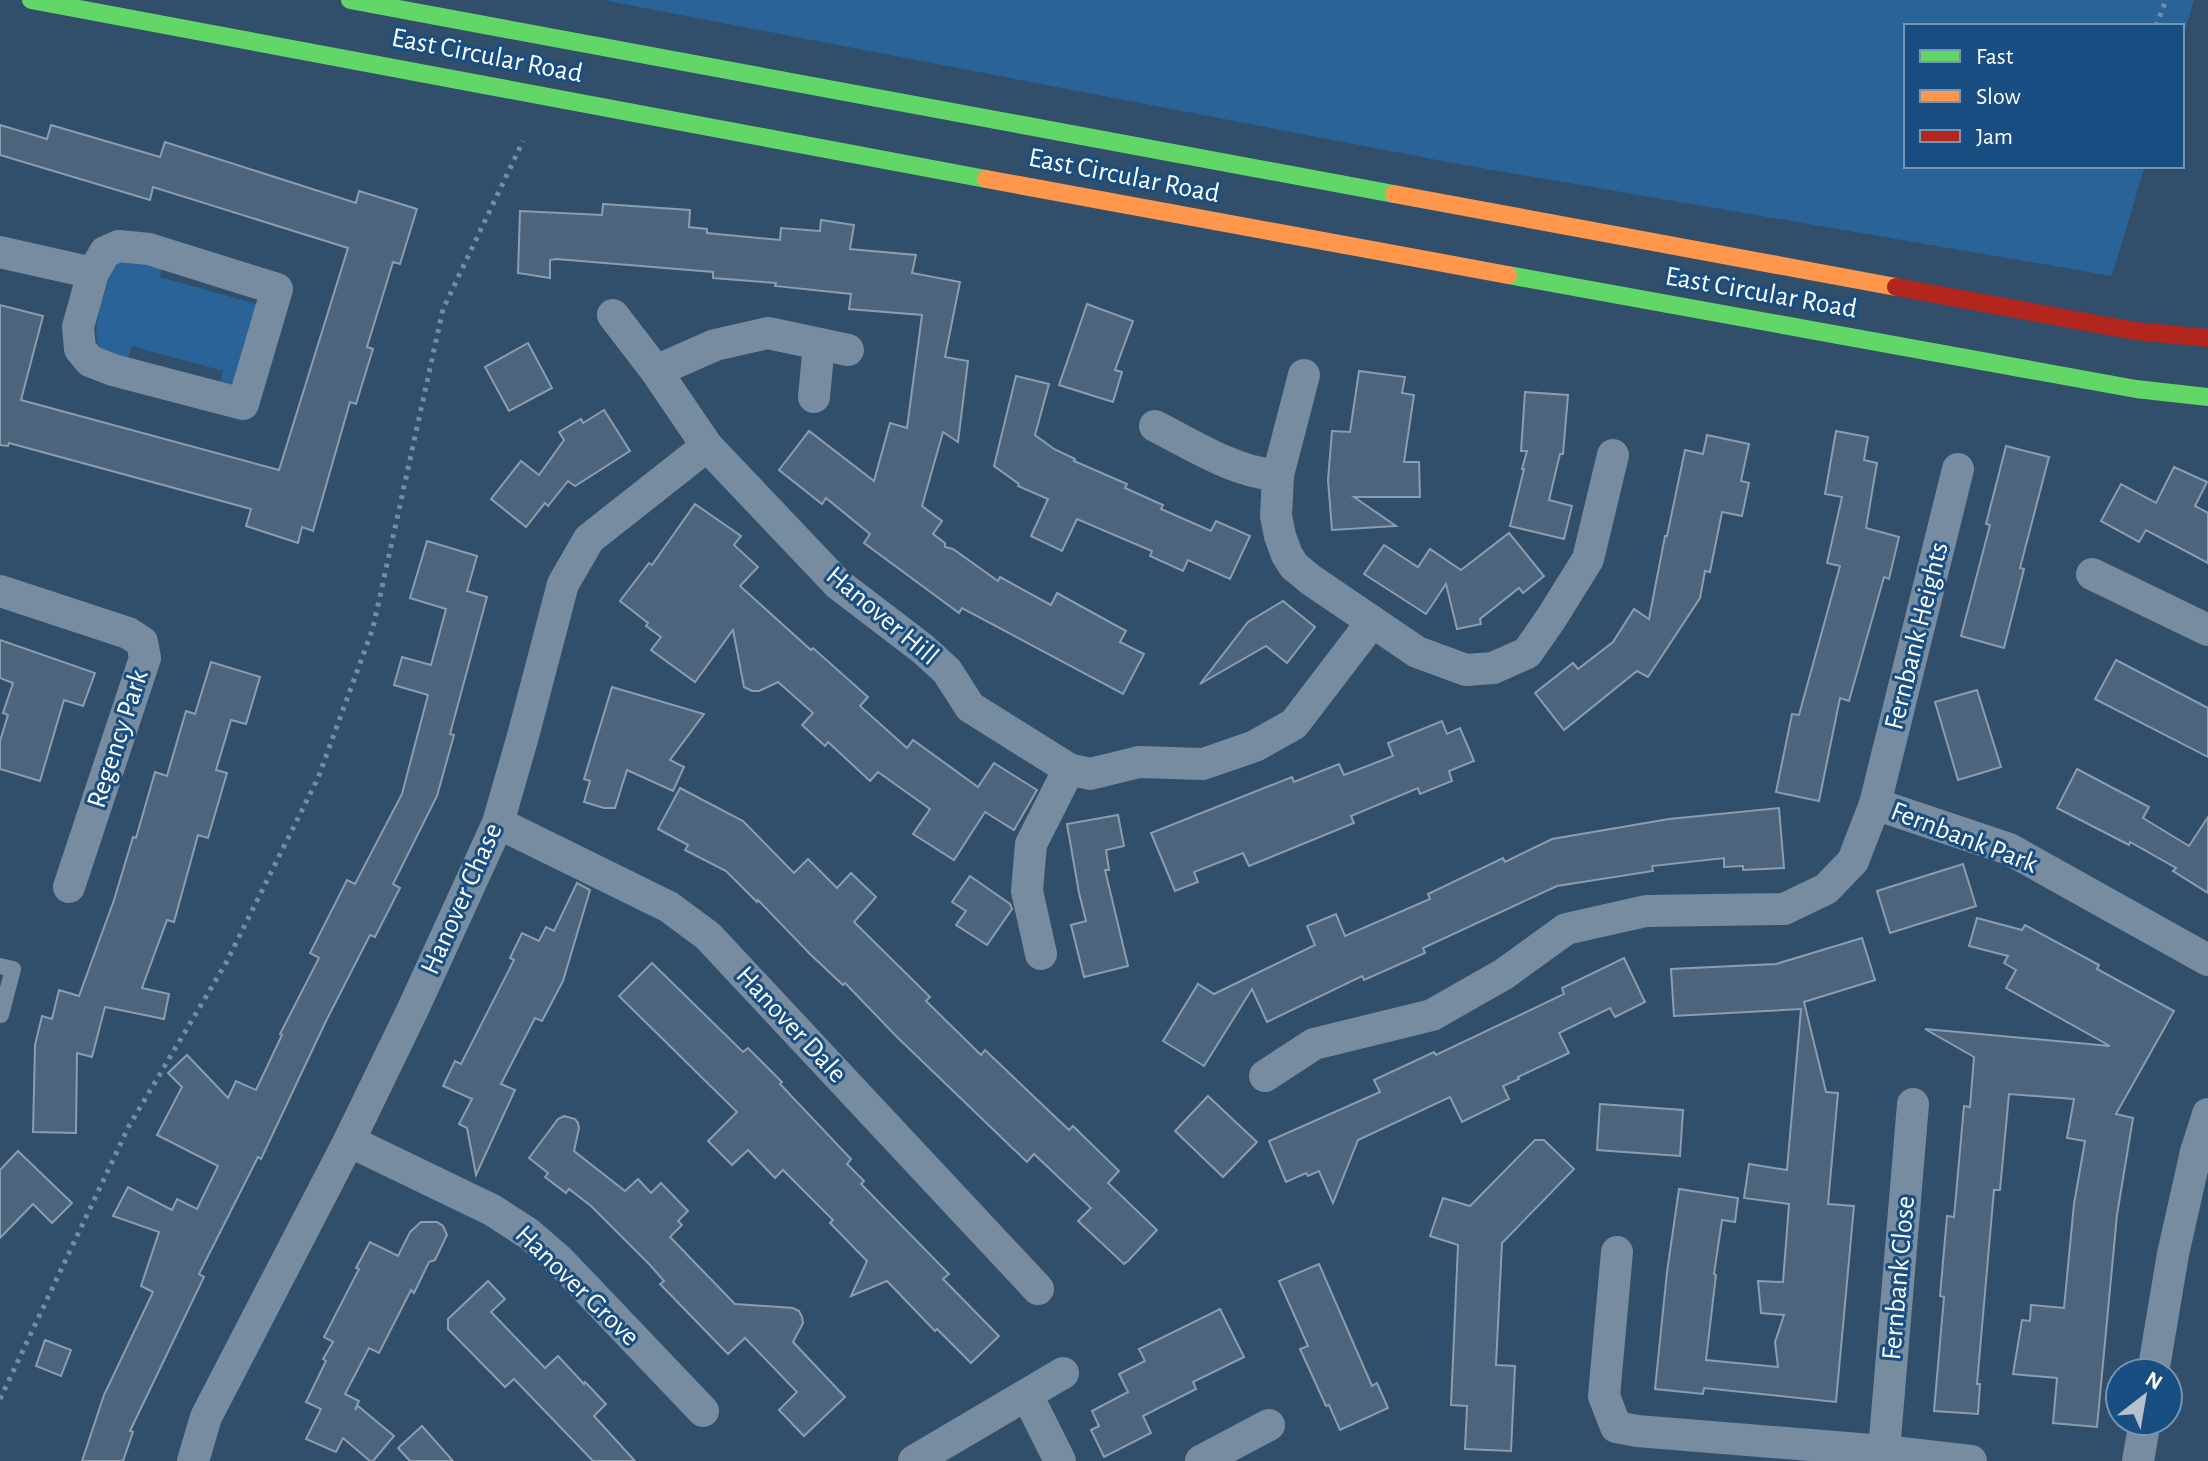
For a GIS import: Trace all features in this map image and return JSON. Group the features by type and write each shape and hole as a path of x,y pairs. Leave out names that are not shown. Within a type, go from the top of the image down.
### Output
{"highway":[{"name":"East Circular Road","path":"31,0 1283,234 2136,389 2208,397"},
{"name":"East Circular Road","path":"350,0 2135,331 2208,338"}],"street":[{"path":"119,246 149,249 277,289 243,404 113,370 90,361 80,349 78,327 93,273 105,252 119,246"},
{"path":"0,252 93,273"},
{"path":"613,315 707,446"},
{"path":"656,371 715,345 768,333 834,347 814,397"},
{"path":"1304,375 1278,475 1276,516 1280,536 1294,566 1417,652 1466,670 1493,668 1527,653 1588,559 1613,455"},
{"path":"1155,426 1243,468 1278,475"},
{"name":"Hanover Hill","path":"707,446 838,584 947,671 970,707 1069,769"},
{"name":"Hanover Chase","path":"193,1461 206,1417 349,1141 498,823 563,584 589,539 707,446"},
{"name":"Fernbank Heights","path":"1875,804 1958,469"},
{"path":"2092,574 2208,630"},
{"name":"Regency Park","path":"0,591 128,633 142,642 145,658 69,887"},
{"path":"1041,954 1027,891 1031,844 1069,769 1090,774 1139,762 1203,764 1255,746 1294,724 1372,622"},
{"name":"Fernbank Park","path":"1265,1076 1314,1044 1432,1015 1504,974 1566,929 1646,911 1784,909 1826,889 1853,861 1875,804 2009,849 2208,960"},
{"name":"Hanover Dale","path":"498,823 669,907 708,936 1038,1289"},
{"name":"Fernbank Close","path":"1884,1451 1913,1104"},
{"path":"2156,1357 2173,1254 2202,1153 2208,1114"},
{"name":"Hanover Grove","path":"349,1141 492,1210 529,1234 559,1260 703,1411"},
{"path":"1617,1252 1604,1396 1616,1427 1971,1461"},
{"path":"914,1461 1063,1373"},
{"path":"1027,1395 1060,1461"},
{"path":"1201,1461 1269,1425"},
{"path":"2138,1461 2142,1437"}],"lane":[{"path":"0,966 13,969 1,1015"}],"path":[{"path":"2157,24 2166,0"},
{"path":"0,1399 129,1126 226,963 318,778 373,628 443,309 523,141"}],"shaded area":[{"path":"603,0 2194,0 2184,34 2184,24 1904,24 1904,168 2144,168 2112,276 1458,164"},
{"path":"146,259 162,268 160,277 256,304 234,385 220,381 223,371 132,346 128,358 118,356 105,352 98,344 99,312 112,269 119,262"}],"building":[{"path":"0,125 47,139 51,125 160,157 165,142 356,203 359,191 417,209 400,264 393,262 367,347 373,349 356,404 350,402 313,531 302,527 298,543 246,526 251,509 9,443 8,446 0,445 0,305 43,316 21,400 279,470 348,248 153,187 150,200 0,155"},
{"path":"603,204 690,210 689,227 707,229 707,233 780,240 781,228 820,231 821,220 854,225 850,249 916,255 912,273 960,282 945,357 968,361 958,442 943,432 922,506 942,521 933,534 945,543 945,547 953,549 998,581 1000,577 1051,605 1057,593 1126,631 1120,642 1144,654 1123,694 962,608 959,613 864,543 870,534 826,498 822,504 779,470 809,431 874,481 890,423 907,428 922,315 849,309 851,294 713,278 713,272 556,259 550,260 550,278 518,273 520,211 602,215"},
{"path":"1087,304 1133,321 1115,370 1122,372 1113,402 1059,385"},
{"path":"528,343 552,388 509,411 485,367"},
{"path":"1359,371 1405,377 1402,393 1414,395 1404,462 1419,462 1420,497 1354,497 1396,526 1332,530 1328,480 1332,431 1350,432"},
{"path":"1016,376 1049,384 1035,435 1054,449 1127,484 1125,488 1163,505 1161,509 1211,531 1216,521 1250,536 1230,579 1188,560 1183,571 1150,556 1152,551 1077,519 1062,551 1031,536 1048,499 1018,486 994,466"},
{"path":"1525,392 1568,395 1563,454 1560,454 1549,500 1572,506 1564,539 1510,526 1527,451 1521,451"},
{"path":"604,410 630,451 575,486 568,481 526,527 491,499 521,461 539,475 564,440 559,432 581,419 583,423"},
{"path":"1836,431 1868,437 1864,460 1877,463 1866,528 1899,537 1889,579 1884,577 1849,701 1840,698 1819,801 1776,792 1792,714 1799,715 1840,566 1827,563 1842,497 1825,494"},
{"path":"1707,435 1749,444 1741,481 1749,483 1742,516 1722,512 1710,572 1705,571 1700,598 1648,677 1637,671 1564,730 1535,693 1573,663 1578,669 1613,642 1634,609 1649,619 1685,450 1703,454"},
{"path":"2006,446 2049,457 2020,568 2024,569 2004,648 1961,636 1990,525 1986,524"},
{"path":"2174,467 2207,482 2195,506 2208,513 2208,563 2146,530 2139,542 2101,521 2121,484 2156,503"},
{"path":"695,504 741,536 734,545 758,567 740,586 868,697 860,706 907,748 913,740 978,787 994,763 1037,790 1014,830 985,812 954,860 913,834 930,809 878,772 870,781 828,742 825,746 802,725 813,713 778,682 759,691 744,687 733,630 695,682 651,650 661,637 620,601 649,563 652,565"},
{"path":"1509,533 1544,576 1523,593 1519,588 1480,619 1481,624 1457,629 1446,584 1426,614 1364,574 1384,545 1418,567 1430,549 1461,570"},
{"path":"427,541 477,556 467,591 487,597 450,734 454,735 437,796 393,884 400,888 375,937 370,935 261,1159 258,1157 199,1274 204,1277 130,1431 133,1432 123,1461 82,1461 104,1395 153,1292 141,1286 159,1232 113,1216 128,1187 172,1210 177,1199 197,1209 218,1166 157,1135 182,1087 168,1073 187,1055 228,1098 236,1081 256,1090 280,1034 319,958 310,953 347,880 355,884 402,794 428,695 394,685 402,657 431,665 446,609 410,598"},
{"path":"1283,601 1315,627 1287,663 1266,646 1200,684 1248,622"},
{"path":"0,640 95,673 83,706 64,700 40,781 0,769 0,741 8,715 3,713 13,683 0,678"},
{"path":"2116,660 2208,708 2208,757 2095,699"},
{"path":"211,662 260,677 246,724 231,720 216,770 227,773 208,838 198,835 174,922 167,920 142,988 169,994 164,1019 105,1007 92,1057 77,1053 76,1133 33,1132 35,1045 42,1016 52,1019 59,990 79,996 133,837 136,838 155,772 167,776 186,711 195,714"},
{"path":"612,687 704,714 670,760 684,767 673,791 627,770 615,808 604,808 584,802 590,781 584,779"},
{"path":"1977,690 2001,767 1958,780 1935,702"},
{"path":"1442,721 1447,734 1460,728 1474,761 1449,771 1452,781 1420,794 1418,788 1351,816 1354,823 1249,866 1243,853 1194,872 1198,882 1175,891 1151,833 1292,777 1294,782 1339,764 1344,775 1393,756 1388,743"},
{"path":"2077,769 2149,807 2143,818 2189,846 2208,817 2208,893 2173,871 2176,868 2130,842 2129,845 2057,808"},
{"path":"680,788 743,821 794,873 808,859 837,888 851,873 876,897 854,922 930,997 926,1001 981,1055 985,1050 1069,1130 1073,1126 1119,1171 1108,1183 1157,1230 1128,1261 1124,1264 1078,1221 1091,1208 1034,1154 1027,1162 845,983 843,985 810,954 758,900 726,871 685,850 688,845 658,829"},
{"path":"1779,808 1784,868 1743,870 1743,866 1724,867 1724,858 1652,866 1653,871 1557,886 1423,948 1425,953 1364,980 1362,976 1267,1022 1252,989 1204,1066 1163,1041 1198,984 1214,994 1315,945 1307,926 1336,914 1345,936 1430,899 1428,894 1503,858 1505,862 1552,839 1669,819"},
{"path":"1118,815 1124,846 1106,850 1109,870 1105,870 1128,966 1084,977 1071,925 1086,921 1067,824"},
{"path":"1963,864 1976,906 1890,933 1877,891"},
{"path":"970,876 1010,904 1012,909 987,945 956,925 966,911 952,902"},
{"path":"577,883 590,890 563,981 542,1021 535,1018 501,1084 515,1090 476,1175 467,1128 459,1124 472,1099 443,1086 455,1061 461,1064 514,960 510,958 522,933 539,941 546,927 554,931"},
{"path":"1977,918 2022,930 2025,925 2174,1011 2116,1114 2133,1118 2117,1215 2097,1427 2053,1423 2057,1378 2013,1374 2022,1320 2030,1321 2031,1305 2064,1308 2074,1204 2085,1141 2067,1138 2074,1099 2009,1094 2000,1190 1994,1190 1977,1384 1980,1384 1978,1414 1934,1411 1947,1216 1954,1217 1964,1106 1970,1107 1974,1057 1925,1029 2110,1046 2006,988 2016,970 2004,963 2008,956 1969,946"},
{"path":"1862,938 1875,980 1804,1002 1826,1092 1838,1093 1828,1204 1854,1206 1836,1402 1704,1388 1703,1394 1655,1389 1679,1189 1738,1198 1735,1222 1722,1220 1706,1360 1778,1367 1775,1342 1784,1315 1761,1313 1758,1281 1783,1282 1789,1204 1744,1198 1749,1164 1787,1170 1801,1009 1674,1016 1671,969 1776,964"},
{"path":"1624,958 1645,1002 1615,1017 1610,1008 1559,1033 1569,1053 1503,1086 1509,1099 1462,1122 1450,1097 1358,1140 1333,1203 1319,1171 1286,1182 1269,1141 1380,1092 1374,1080 1434,1052 1436,1055 1564,994 1562,988"},
{"path":"652,963 743,1052 748,1048 782,1082 780,1084 851,1159 847,1164 864,1181 861,1184 949,1274 943,1279 999,1336 971,1363 887,1281 851,1296 867,1261 830,1223 833,1220 783,1170 775,1178 748,1150 732,1165 708,1141 737,1112 619,996"},
{"path":"1208,1096 1257,1142 1223,1177 1175,1131"},
{"path":"1600,1104 1683,1110 1680,1156 1597,1150"},
{"path":"564,1116 578,1123 574,1151 625,1191 638,1179 651,1193 661,1183 688,1211 678,1221 682,1225 670,1237 735,1304 799,1311 803,1323 793,1342 845,1397 804,1436 779,1410 797,1392 745,1338 728,1354 660,1284 664,1281 650,1265 591,1206 569,1189 566,1193 545,1177 548,1173 529,1158 558,1119"},
{"path":"1535,1140 1544,1140 1574,1169 1502,1243 1496,1365 1515,1366 1511,1451 1465,1449 1467,1406 1451,1405 1458,1245 1430,1236 1443,1198 1470,1206"},
{"path":"18,1151 72,1203 52,1223 33,1204 0,1238 0,1170"},
{"path":"421,1222 437,1222 447,1235 414,1293 411,1290 379,1353 369,1348 345,1394 359,1401 355,1410 358,1406 394,1436 373,1461 343,1438 336,1452 306,1439 321,1409 306,1402 333,1342 324,1337 359,1269 356,1268 370,1242 398,1256 410,1232"},
{"path":"1319,1264 1372,1386 1377,1383 1388,1408 1340,1430 1300,1349 1308,1346 1279,1281"},
{"path":"488,1281 505,1299 491,1312 545,1368 558,1356 585,1382 606,1404 594,1416 635,1461 593,1461 514,1379 505,1387 448,1329 448,1319"},
{"path":"1220,1309 1244,1357 1193,1382 1196,1389 1143,1416 1151,1433 1104,1457 1091,1430 1099,1426 1092,1411 1128,1392 1119,1374 1145,1361 1139,1349"},
{"path":"45,1340 71,1350 61,1376 36,1366"},
{"path":"422,1426 453,1461 410,1461 398,1448"}],"traffic: fast":[{"path":"31,0 986,179"},
{"path":"350,0 1394,194"},
{"path":"1508,275 2136,389 2208,397"}],"traffic: slow":[{"path":"986,179 1508,275"},
{"path":"1394,194 1896,287"}],"traffic: jam":[{"path":"1896,287 2135,331 2208,338"}]}
